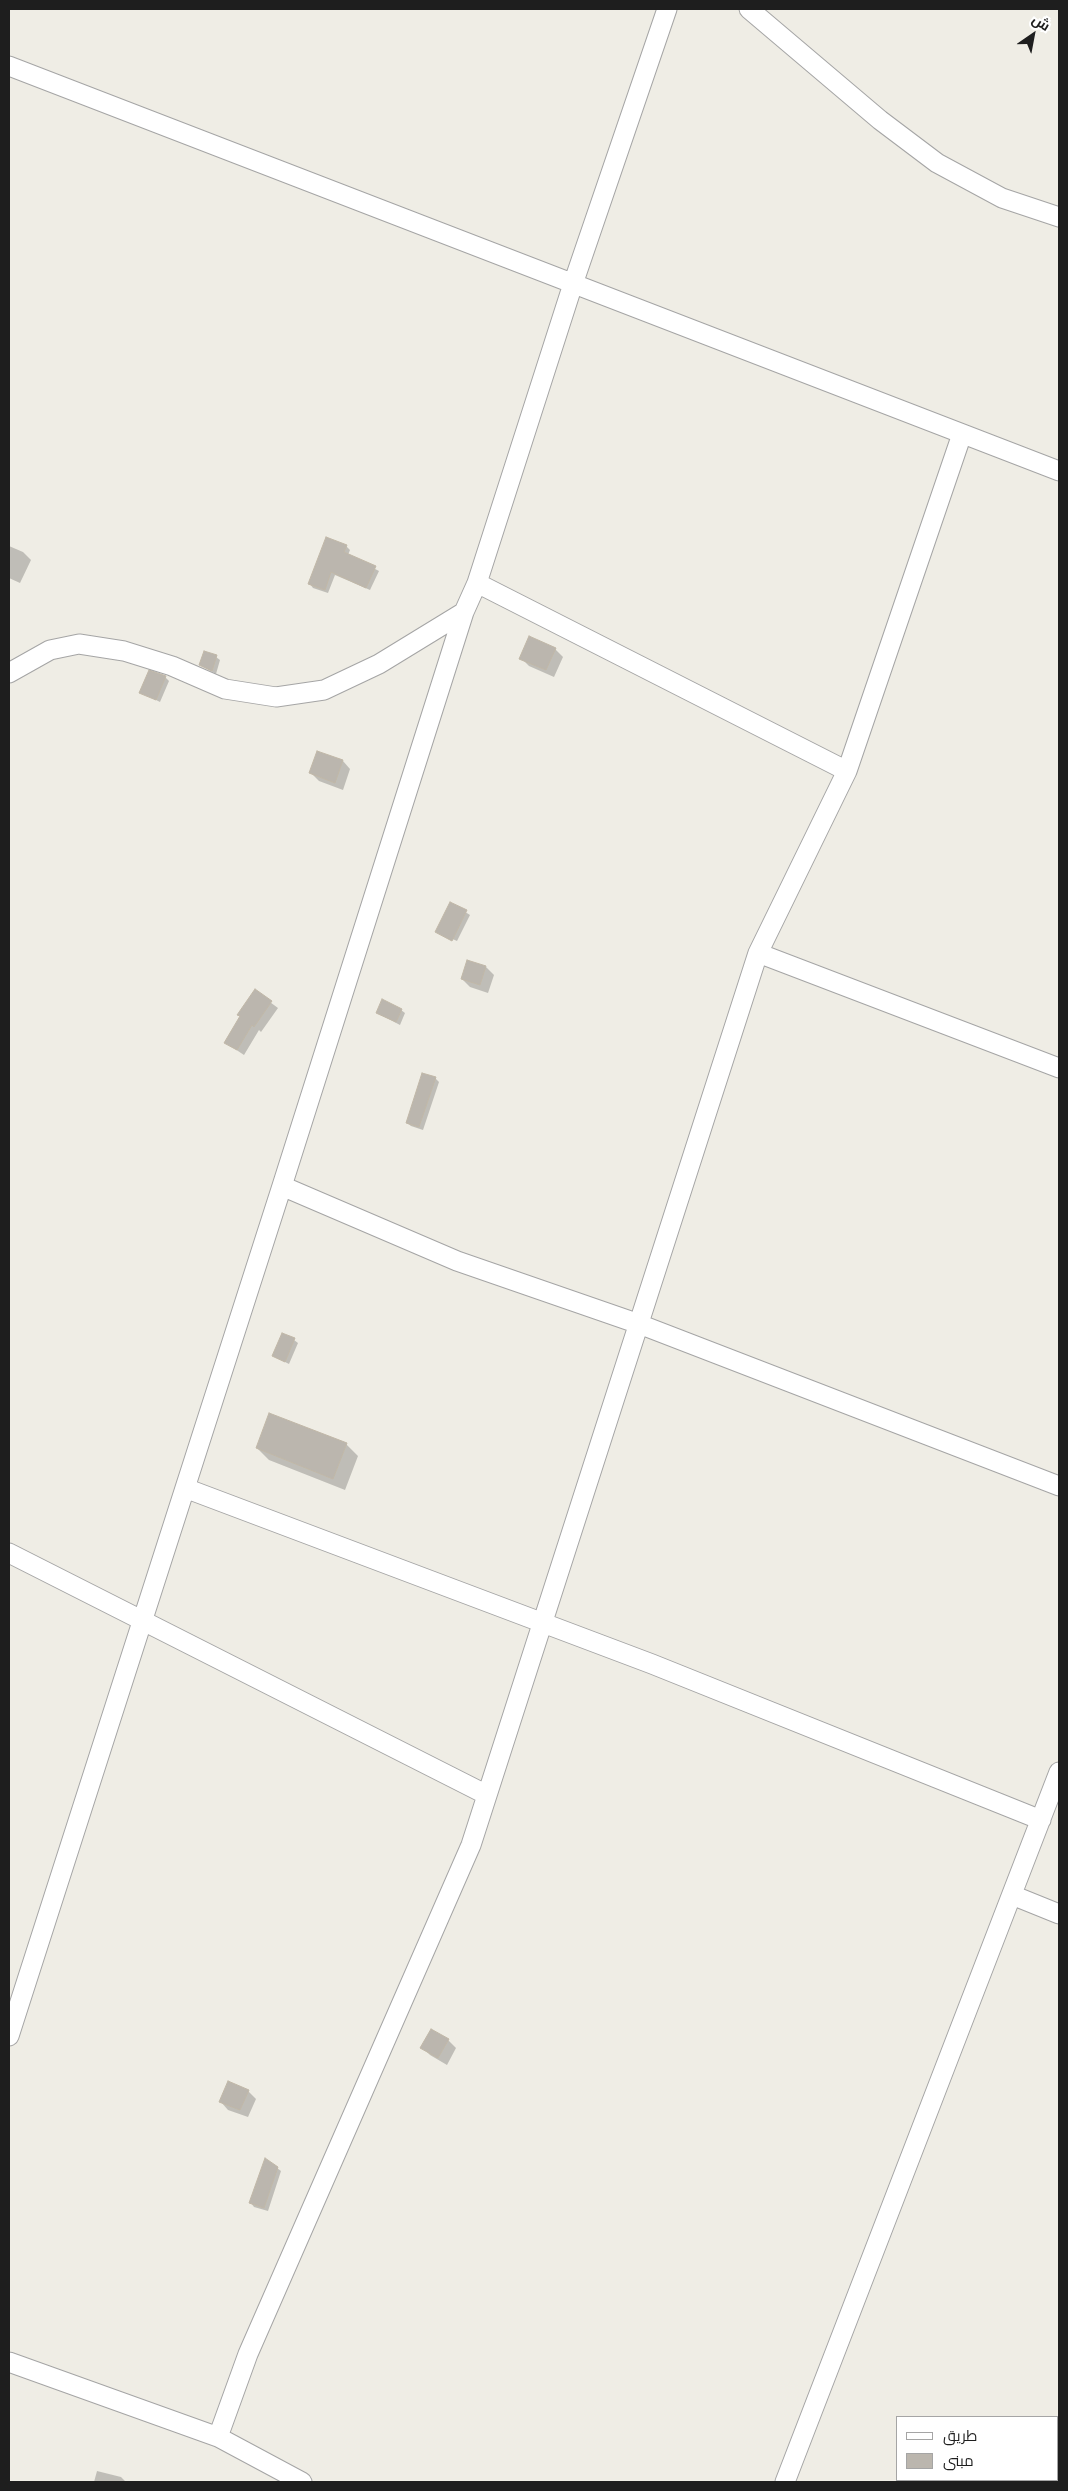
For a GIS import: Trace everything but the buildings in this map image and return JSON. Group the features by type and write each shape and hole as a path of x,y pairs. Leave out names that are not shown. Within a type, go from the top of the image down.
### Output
{"street":[{"path":"9,2036 464,612 477,582 573,284 667,9"},
{"path":"749,9 880,120 937,163 1002,198 1059,217"},
{"path":"9,66 1059,471"},
{"path":"218,2437 248,2354 471,1845 758,953 847,771 962,434"},
{"path":"477,582 847,771"},
{"path":"9,673 50,650 79,644 124,650 172,666 225,689 276,697 324,690 379,664 464,612"},
{"path":"758,953 1059,1068"},
{"path":"282,1186 457,1260 639,1324 1059,1486"},
{"path":"185,1488 661,1668 1041,1820"},
{"path":"9,1553 487,1795"},
{"path":"785,2482 1059,1772"},
{"path":"1012,1896 1059,1914"},
{"path":"9,2362 218,2437 302,2482"}]}
